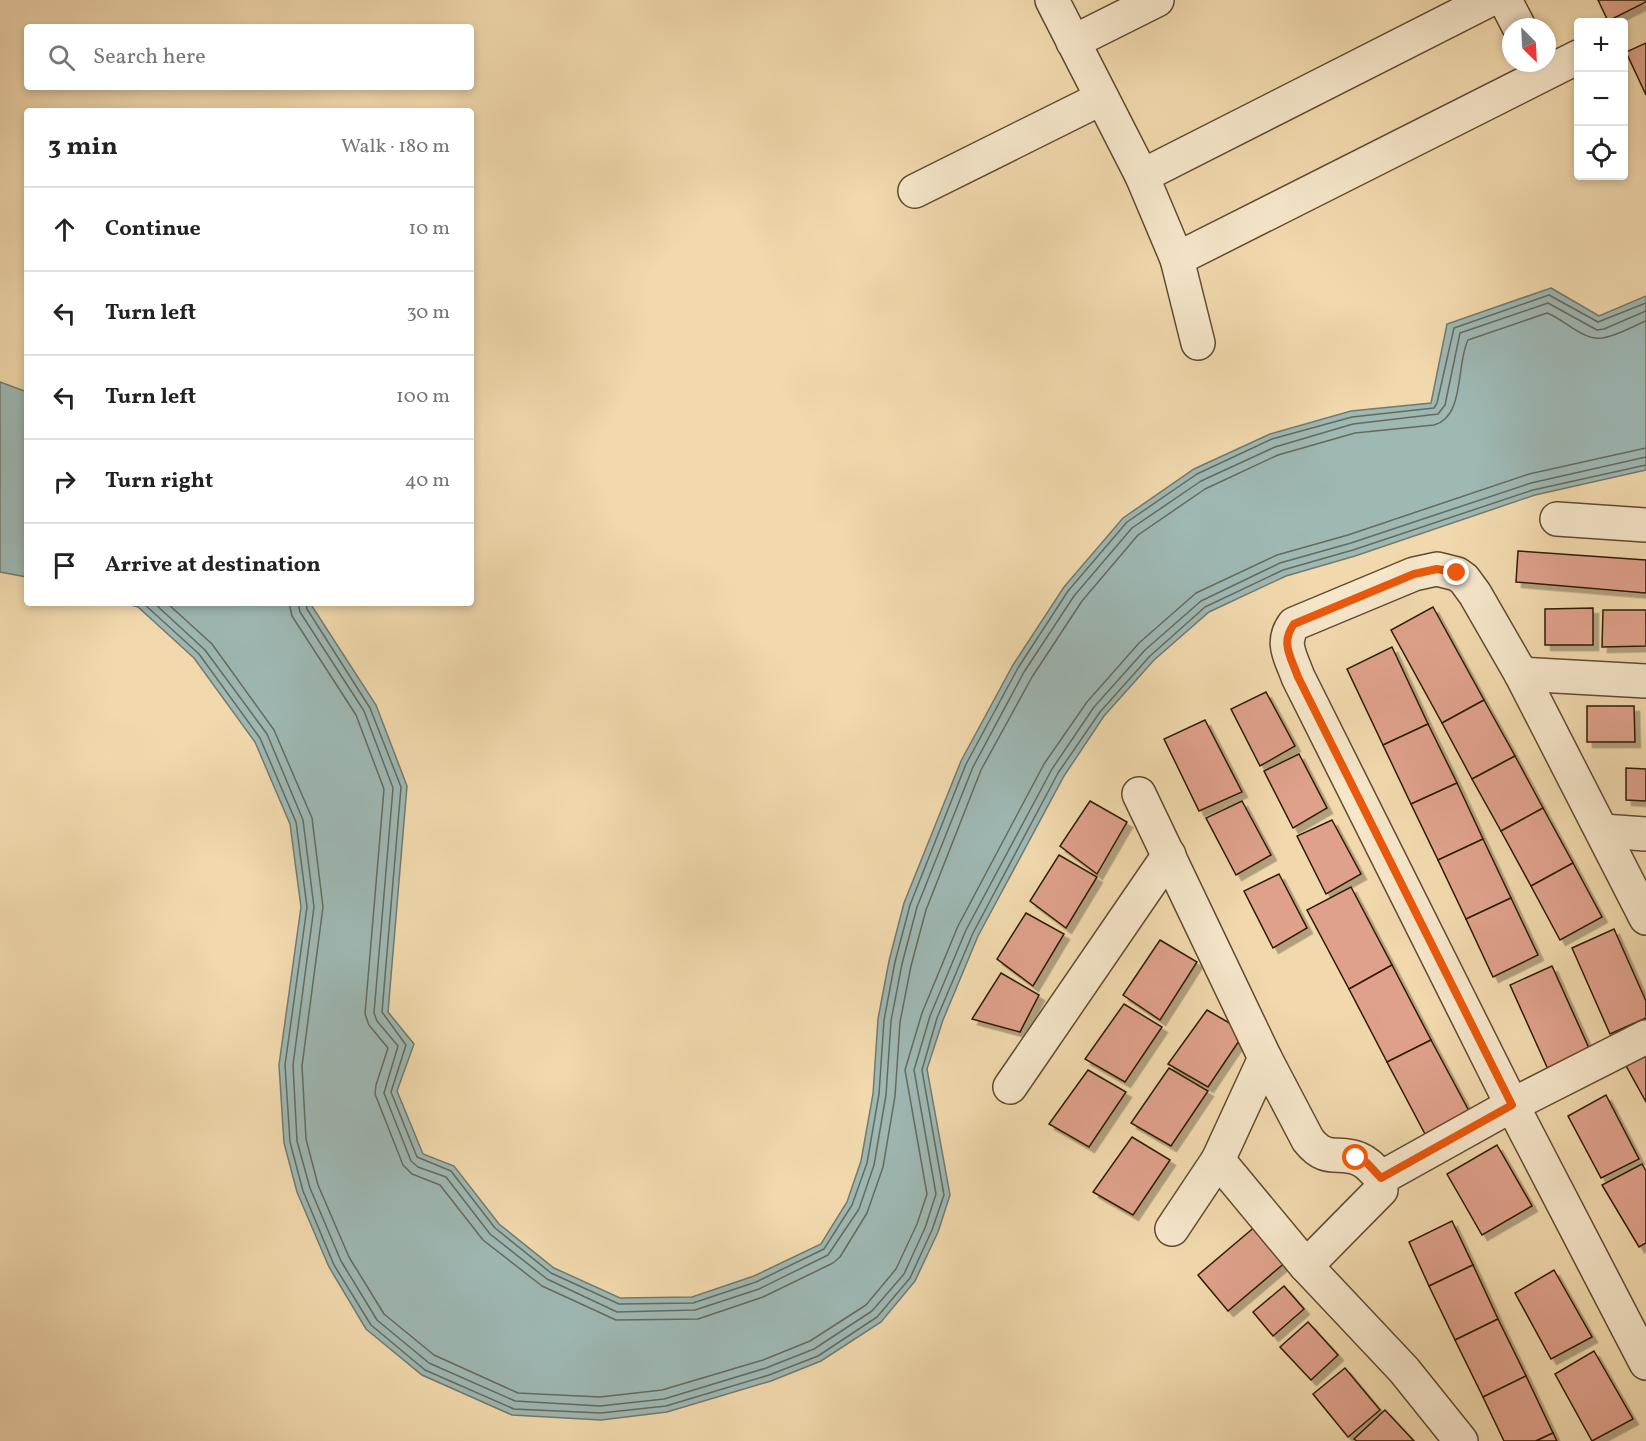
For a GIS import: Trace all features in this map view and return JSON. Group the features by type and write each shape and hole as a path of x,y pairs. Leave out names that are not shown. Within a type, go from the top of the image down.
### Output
{"street":[{"path":"1052,0 1142,176 1177,259 1198,343"},
{"path":"1073,42 1157,0"},
{"path":"1142,176 1489,0"},
{"path":"1505,0 1514,18"},
{"path":"1556,64 1574,58"},
{"path":"1177,259 1534,72"},
{"path":"915,191 1102,98"},
{"path":"1557,519 1646,525"},
{"path":"1646,918 1521,674 1475,594 1457,573 1437,569 1414,574 1294,624 1288,633 1286,645 1298,677 1512,1105 1646,1363"},
{"path":"1521,674 1646,681"},
{"path":"1139,794 1265,1058 1308,1140 1316,1150 1330,1155 1356,1158 1367,1163 1381,1178 1381,1190 1306,1266"},
{"path":"1603,831 1646,834"},
{"path":"1010,1087 1169,855"},
{"path":"1381,1178 1512,1105 1646,1037"},
{"path":"1172,1229 1218,1160 1265,1058"},
{"path":"1218,1160 1306,1266 1404,1370 1461,1441"}],"water":[{"path":"1551,288 1599,316 1646,296 1646,470 1535,495 1355,556 1286,576 1209,612 1154,660 1104,716 1064,776 978,936 943,1020 927,1069 950,1195 938,1232 915,1281 881,1322 821,1361 771,1381 667,1412 601,1420 512,1415 422,1375 366,1329 329,1267 297,1192 284,1143 279,1065 301,907 290,824 255,742 194,658 134,606 312,606 376,705 407,786 388,1012 414,1044 397,1091 423,1154 454,1166 499,1224 554,1268 620,1298 692,1297 754,1276 821,1244 847,1202 861,1161 873,1094 878,1019 889,961 904,903 961,761 1013,665 1064,587 1123,518 1194,469 1270,434 1351,411 1431,403 1447,324"},
{"path":"0,382 24,391 24,576 0,572"}],"building":[{"path":"1598,0 1646,0 1614,18 1607,18"},
{"path":"1646,43 1646,95 1628,56 1628,51"},
{"path":"1518,551 1646,560 1646,593 1516,582"},
{"path":"1433,607 1484,700 1442,723 1391,630"},
{"path":"1593,608 1593,645 1545,645 1545,609"},
{"path":"1603,610 1646,610 1646,646 1602,647"},
{"path":"1392,647 1428,724 1383,745 1347,669"},
{"path":"1266,692 1295,746 1260,766 1231,709"},
{"path":"1484,700 1515,756 1472,779 1442,723"},
{"path":"1587,706 1634,706 1635,742 1587,742"},
{"path":"1205,720 1242,792 1199,811 1164,739"},
{"path":"1428,724 1457,783 1411,804 1383,745"},
{"path":"1299,754 1327,808 1293,828 1264,771"},
{"path":"1515,756 1543,808 1501,831 1472,779"},
{"path":"1626,768 1646,769 1646,801 1626,800"},
{"path":"1457,783 1483,839 1438,860 1411,804"},
{"path":"1090,801 1127,822 1097,874 1060,846"},
{"path":"1242,801 1271,855 1236,875 1206,818"},
{"path":"1543,808 1573,863 1531,886 1501,831"},
{"path":"1332,820 1361,874 1326,894 1297,836"},
{"path":"1483,839 1511,898 1466,919 1438,860"},
{"path":"1059,855 1097,877 1066,928 1030,901"},
{"path":"1573,863 1602,917 1560,940 1531,886"},
{"path":"1279,874 1307,928 1273,948 1244,891"},
{"path":"1351,887 1392,965 1349,989 1307,910"},
{"path":"1511,898 1538,955 1493,977 1466,919"},
{"path":"1026,913 1064,934 1033,986 997,959"},
{"path":"1614,929 1646,1001 1646,1018 1610,1034 1572,948"},
{"path":"1160,940 1197,962 1160,1020 1123,995"},
{"path":"1392,965 1431,1040 1387,1062 1349,989"},
{"path":"1552,966 1593,1057 1551,1076 1510,985"},
{"path":"1001,973 1039,995 1020,1032 972,1019"},
{"path":"1124,1004 1162,1027 1125,1082 1085,1059"},
{"path":"1207,1010 1245,1032 1208,1087 1168,1064"},
{"path":"1431,1040 1469,1111 1425,1134 1387,1062"},
{"path":"1646,1053 1646,1102 1625,1064"},
{"path":"1169,1068 1208,1091 1171,1146 1131,1123"},
{"path":"1088,1070 1126,1092 1089,1147 1049,1124"},
{"path":"1606,1095 1639,1159 1601,1178 1568,1116"},
{"path":"1132,1137 1170,1160 1133,1215 1093,1192"},
{"path":"1497,1145 1532,1206 1482,1235 1447,1174"},
{"path":"1642,1164 1646,1171 1646,1243 1639,1247 1602,1185"},
{"path":"1452,1221 1473,1265 1429,1286 1409,1242"},
{"path":"1257,1225 1287,1261 1228,1311 1198,1275"},
{"path":"1473,1265 1498,1319 1455,1340 1429,1286"},
{"path":"1554,1270 1592,1337 1551,1359 1515,1293"},
{"path":"1284,1286 1304,1309 1273,1336 1253,1312"},
{"path":"1498,1319 1526,1376 1483,1397 1455,1340"},
{"path":"1308,1322 1338,1355 1311,1380 1280,1347"},
{"path":"1594,1351 1633,1419 1592,1441 1555,1374"},
{"path":"1345,1368 1380,1410 1348,1437 1313,1394"},
{"path":"1526,1376 1553,1433 1536,1441 1504,1441 1483,1397"},
{"path":"1385,1410 1414,1441 1357,1441 1354,1439"},
{"path":"1553,1433 1557,1441 1536,1441"}],"route":[{"path":"1356,1158 1367,1163 1381,1178 1512,1105 1298,677 1286,645 1288,633 1294,624 1414,574 1437,569 1457,573"}]}
